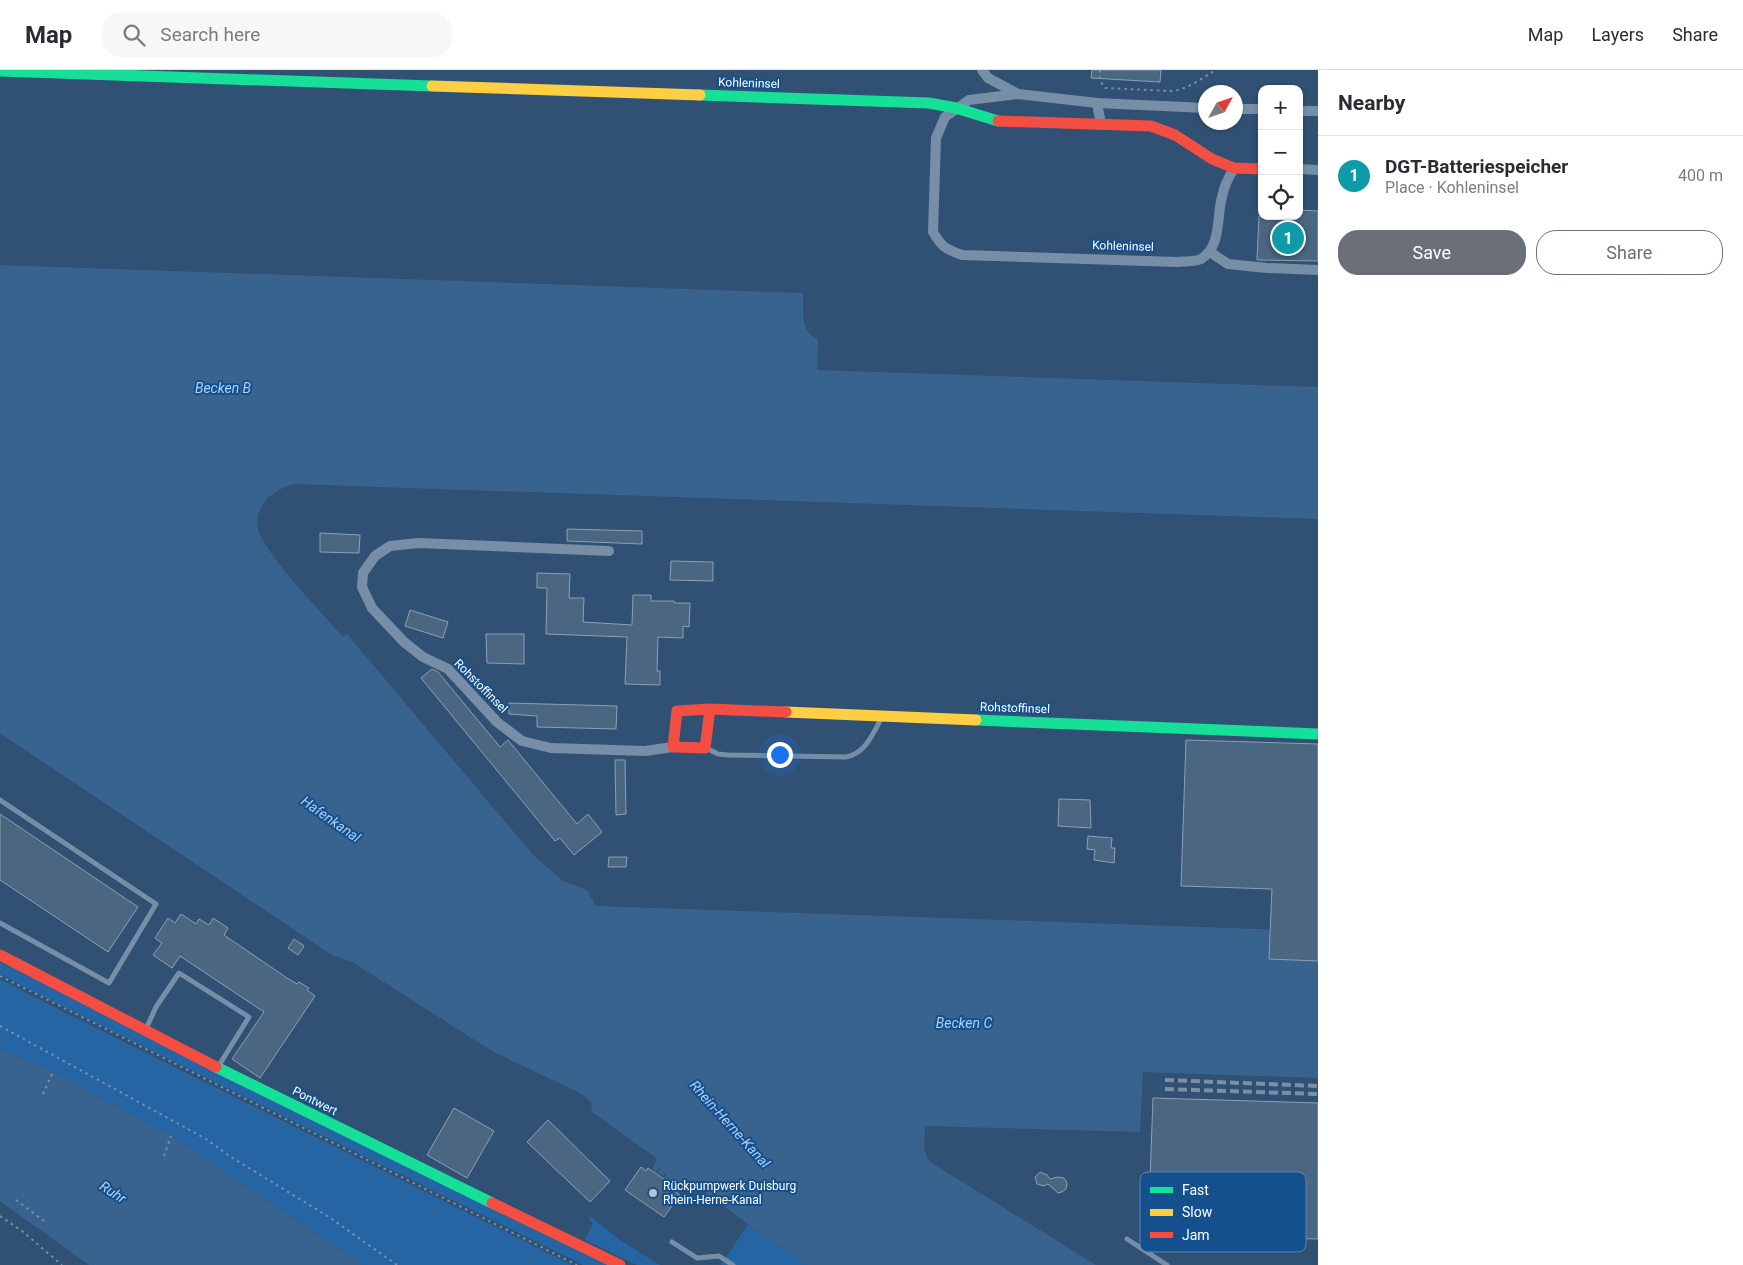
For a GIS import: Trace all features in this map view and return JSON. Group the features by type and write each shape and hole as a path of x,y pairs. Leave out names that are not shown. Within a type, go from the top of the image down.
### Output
{"street":[{"name":"Kohleninsel","path":"982,70 988,78 1018,94"},
{"name":"Kohleninsel","path":"0,71 929,103 956,108 995,121 1151,126 1175,135 1212,159 1234,168 1258,169"},
{"name":"Kohleninsel","path":"1198,108 1097,103 1018,94 969,100 945,117 936,138 933,232 941,245 947,250 962,255 1177,262 1199,260 1210,252"},
{"path":"1097,103 1101,124"},
{"path":"1243,109 1258,110"},
{"path":"1303,111 1318,111"},
{"path":"1234,168 1226,182 1221,199 1216,238 1210,252 1228,264 1318,270"},
{"path":"1303,169 1318,170"},
{"name":"Rohstoffinsel","path":"609,551 418,543 390,546 375,556 363,573 362,587 372,608 404,642 423,658 448,669 497,722 522,741 550,748 644,751 673,747 704,748"},
{"path":"704,748 710,710"},
{"name":"Rohstoffinsel","path":"673,747 677,711 710,710 1318,734"},
{"name":"Pontwert","path":"0,955 218,1068 620,1265"}],"lane":[{"path":"704,748 718,754 728,755 856,756 862,750 882,716"},
{"path":"0,800 156,904 109,983 0,923"},
{"path":"146,1031 156,1006 179,974 249,1017 218,1068"},
{"path":"1127,1239 1140,1247"},
{"path":"672,1242 697,1258 719,1256 733,1265"},
{"path":"1147,1252 1167,1265"}],"path":[{"path":"1100,70 1100,81 1105,88 1179,91 1216,70"},
{"path":"0,976 577,1265"},
{"path":"0,1026 206,1139 231,1157 329,1217 397,1265"},
{"path":"44,1094 53,1072"},
{"path":"164,1156 171,1136"},
{"path":"16,1200 44,1221"},
{"path":"0,1216 22,1231 62,1265"}],"shaded area":[{"path":"0,962 608,1265 583,1265 44,997 0,974"},
{"path":"0,979 572,1265 362,1265 171,1136 53,1072 0,1049"},
{"path":"591,1217 620,1240 660,1265 637,1265 585,1240 593,1223 589,1219"},
{"path":"748,1224 808,1265 721,1265"}],"water":[{"path":"0,265 803,293 805,326 812,336 818,340 817,370 1318,387 1318,519 294,484 286,486 267,499 259,513 258,529 262,539 282,568 343,637 347,634 534,856 563,881 587,890 596,906 1318,931 1318,1078 1143,1072 1140,1132 925,1126 924,1149 930,1162 1096,1265 808,1265 688,1180 681,1181 676,1186 671,1183 673,1178 670,1181 664,1178 667,1174 665,1173 663,1176 658,1173 659,1168 656,1172 652,1169 657,1160 655,1157 592,1112 591,1102 582,1094 492,1051 354,963 333,956 0,733"},
{"name":"Ruhr","path":"0,1049 53,1072 171,1136 362,1265 89,1265 0,1201"}],"building":[{"path":"1092,70 1161,70 1160,82 1091,78"},
{"path":"1303,210 1318,211 1318,261 1257,260 1259,220 1303,220"},
{"path":"567,529 642,531 642,544 567,541"},
{"path":"320,533 360,535 359,553 320,552"},
{"path":"671,561 713,562 713,581 670,580"},
{"path":"537,573 570,574 569,598 584,598 583,622 632,625 633,595 651,595 651,601 690,603 689,627 683,626 683,638 658,637 657,671 660,671 660,685 625,684 627,637 546,634 547,588 537,588"},
{"path":"410,610 448,622 443,638 405,626"},
{"path":"486,634 524,634 524,664 487,663"},
{"path":"432,669 438,672 500,747 508,740 577,824 588,814 602,832 574,855 560,838 555,841 421,678"},
{"path":"509,703 617,706 616,729 537,727 537,716 509,714"},
{"path":"1186,740 1318,744 1318,961 1269,959 1272,889 1181,886"},
{"path":"615,760 625,760 626,814 616,815"},
{"path":"1059,799 1090,800 1091,828 1058,826"},
{"path":"0,814 138,907 108,952 0,880"},
{"path":"1088,836 1112,838 1111,848 1115,848 1114,863 1094,860 1095,850 1087,849"},
{"path":"609,857 627,857 626,867 608,867"},
{"path":"181,914 196,924 199,919 209,925 213,918 228,928 224,935 287,978 309,988 307,990 315,996 260,1078 232,1059 264,1012 180,956 172,968 153,955 162,943 155,938 168,918 175,923"},
{"path":"294,939 304,946 298,955 288,948"},
{"path":"1153,1098 1318,1103 1318,1239 1306,1239 1306,1172 1150,1172"},
{"path":"454,1108 494,1131 467,1178 427,1155"},
{"path":"548,1120 610,1181 590,1202 527,1142"},
{"name":"Rückpumpwerk Duisburg Rhein-Herne-Kanal","path":"641,1167 646,1171 648,1168 677,1188 675,1191 680,1195 664,1217 625,1190"},
{"path":"1040,1172 1047,1175 1050,1179 1064,1178 1067,1183 1066,1189 1058,1193 1048,1184 1044,1186 1037,1184 1035,1177"}],"railway":[{"path":"1165,1080 1318,1086"},
{"path":"1165,1089 1318,1094"}],"traffic: fast":[{"path":"0,71 432,86"},
{"path":"700,95 929,103 956,108 998,121"},
{"path":"976,720 1318,734"},
{"path":"216,1067 492,1203"}],"traffic: slow":[{"path":"432,86 700,95"},
{"path":"786,712 976,720"}],"traffic: jam":[{"path":"998,121 1151,126 1175,135 1212,159 1234,168 1258,169"},
{"path":"710,709 705,748 673,747 677,711 710,709 786,712"},
{"path":"0,955 216,1067"},
{"path":"492,1203 620,1265"}],"place":[{"name":"DGT-Batteriespeicher","path":"1288,238"},
{"name":"Rückpumpwerk Duisburg Rhein-Herne-Kanal","path":"653,1193"}],"water label":[{"name":"Becken B","path":"223,388"},
{"name":"Hafenkanal","path":"331,819"},
{"name":"Becken C","path":"964,1023"},
{"name":"Rhein-Herne-Kanal","path":"730,1124"}]}
